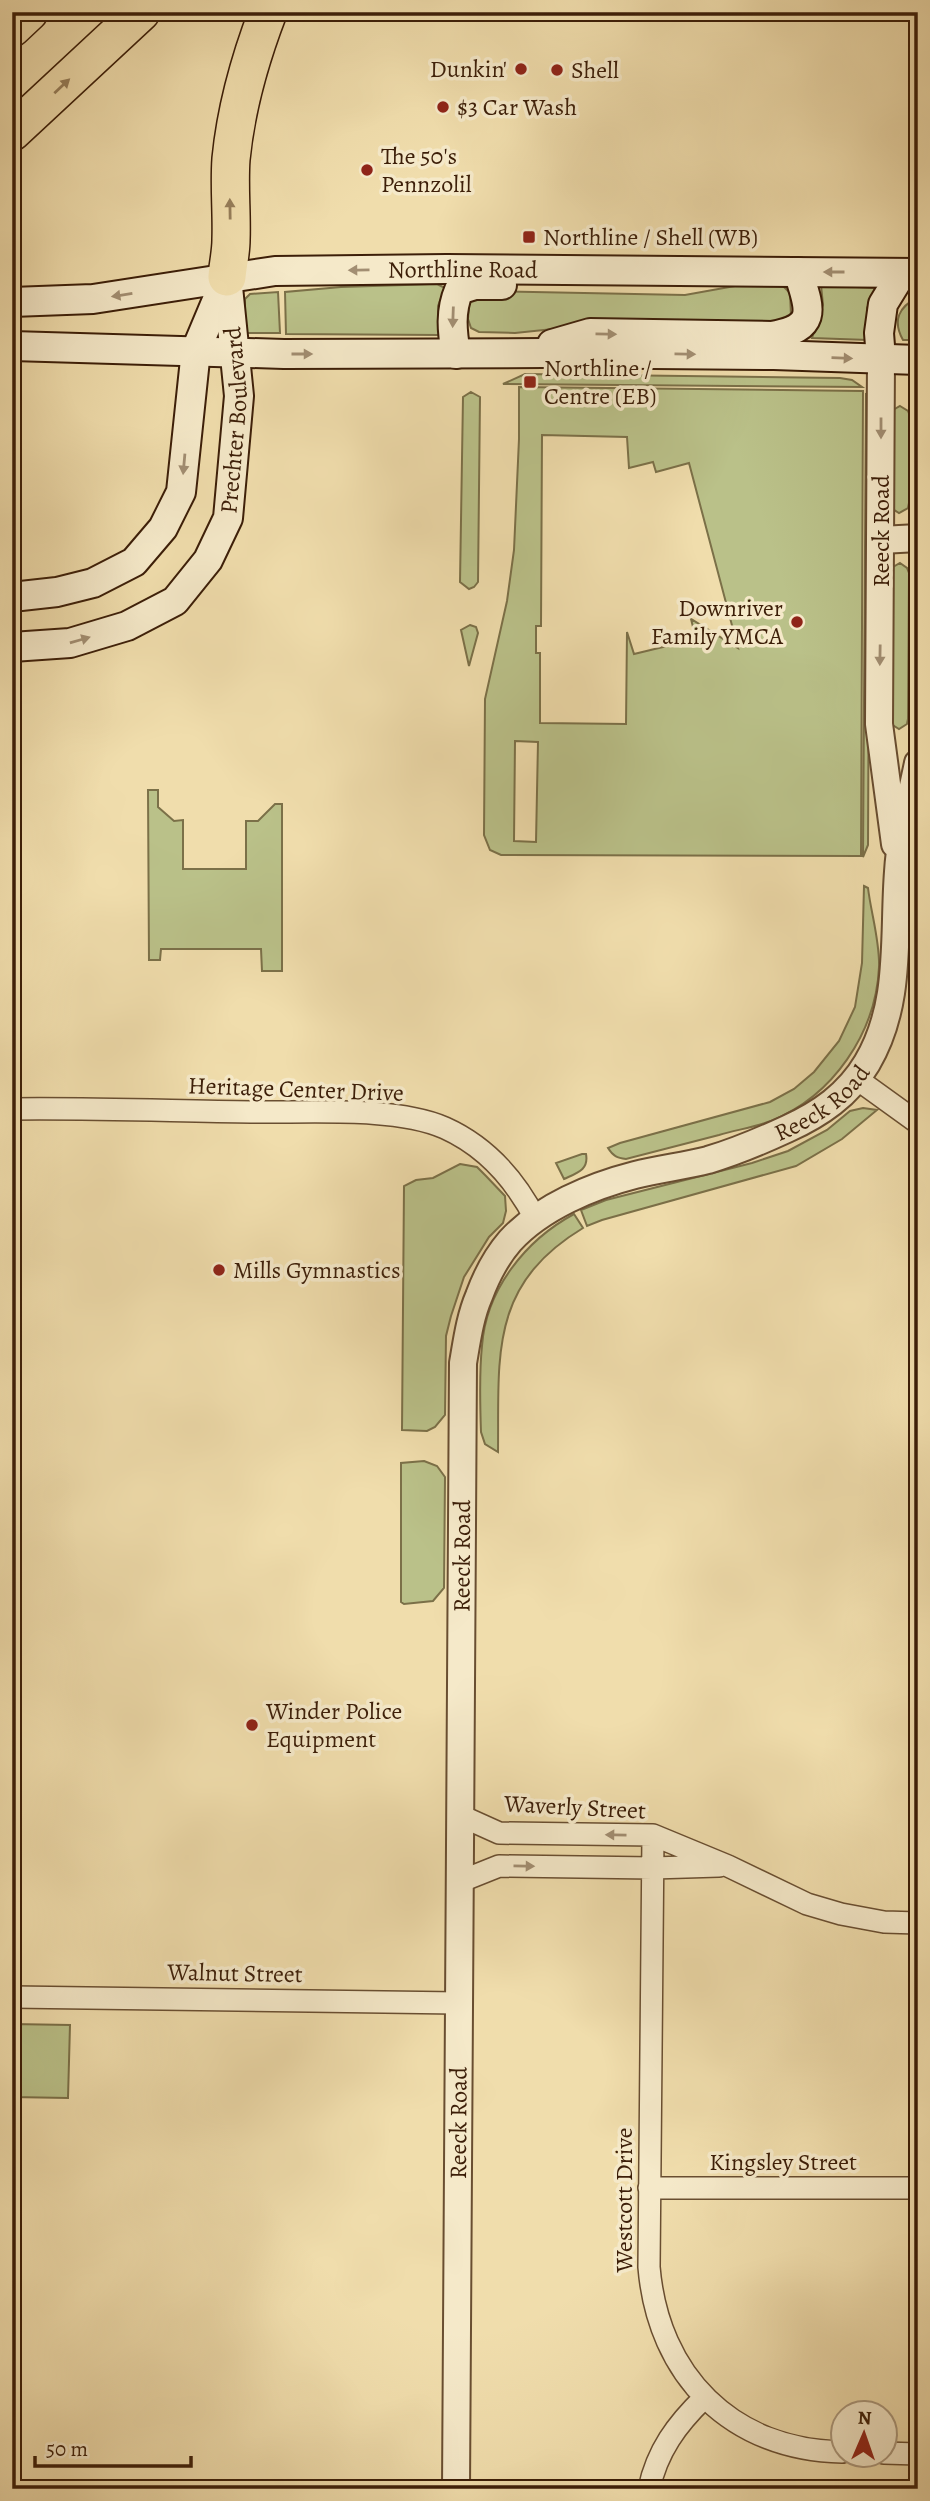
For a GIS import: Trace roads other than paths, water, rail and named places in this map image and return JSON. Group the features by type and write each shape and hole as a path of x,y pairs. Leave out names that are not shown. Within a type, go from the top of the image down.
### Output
{"highway":[{"path":"12,28 29,12"},
{"path":"12,132 141,12"},
{"path":"227,277 232,241 229,207 231,158 244,86 268,12"}],"main road":[{"name":"Northline Road","path":"12,302 93,299 275,271 910,273"},
{"path":"456,354 452,328 453,303 459,290 475,285 676,286 715,271"},
{"path":"516,353 590,333 772,336 796,330 804,323 808,305 798,272"},
{"path":"881,359 879,333 883,303 910,273"},
{"name":"Prechter Boulevard","path":"12,597 57,592 93,583 134,562 163,528 181,492 196,350 227,277"},
{"name":"Prechter Boulevard","path":"12,647 70,643 127,626 175,601 208,560 228,518 239,396 227,277"},
{"path":"12,346 284,354 774,355 918,360"}],"street":[{"name":"Reeck Road","path":"881,359 880,724 898,870"},
{"path":"881,540 918,538"},
{"name":"Reeck Road","path":"456,2489 463,1363 471,1319 487,1277 511,1241 536,1220 565,1202 603,1184 706,1160 766,1139 824,1109 857,1079 878,1042 889,1008 894,973 898,870 918,763"},
{"path":"857,1079 918,1123"},
{"name":"Heritage Center Drive","path":"12,1109 337,1113 400,1116 425,1121 467,1139 483,1151 518,1187 536,1220"},
{"name":"Waverly Street","path":"459,1815 499,1833 653,1835 818,1908 884,1922 918,1923"},
{"name":"Westcott Drive","path":"653,1835 649,2267 654,2309 673,2354 688,2378 704,2398 727,2418 764,2437 798,2448 828,2451"},
{"name":"Waverly Street","path":"459,1882 499,1866 728,1866"},
{"name":"Walnut Street","path":"12,1997 457,2003"},
{"name":"Kingsley Street","path":"649,2188 918,2188"},
{"path":"649,2489 653,2468 664,2444 683,2418 704,2398"},
{"path":"898,2453 918,2454"}],"place":[{"name":"Dunkin'","path":"521,69"},
{"name":"Shell","path":"557,70"},
{"name":"$3 Car Wash","path":"443,107"},
{"name":"The 50's Pennzolil","path":"367,170"},
{"name":"Northline / Shell (WB)","path":"529,237"},
{"name":"Northline / Centre (EB)","path":"530,382"},
{"name":"Downriver Family YMCA","path":"797,622"},
{"name":"Mills Gymnastics","path":"219,1270"},
{"name":"Winder Police Equipment","path":"252,1725"}]}
